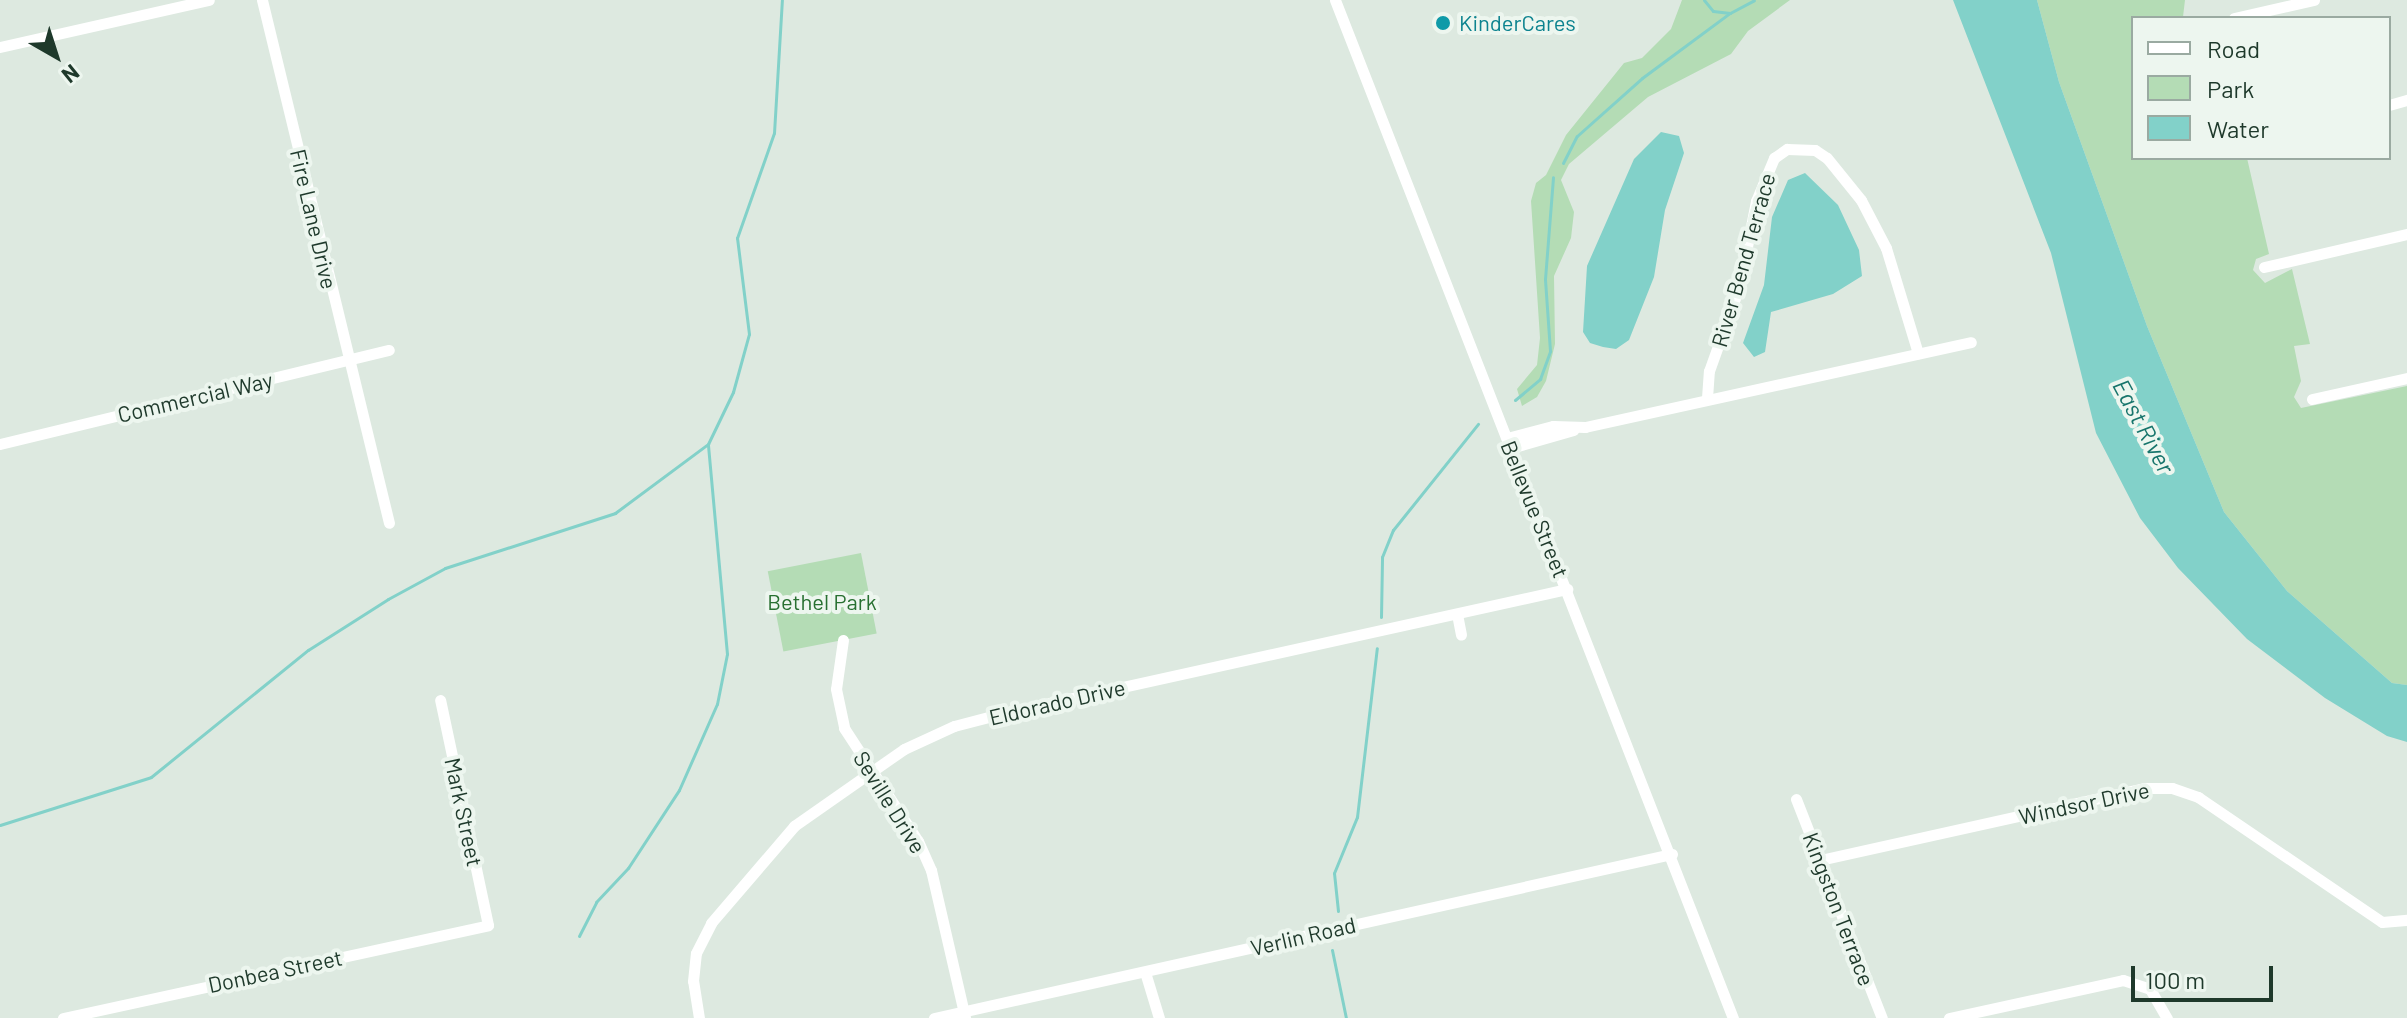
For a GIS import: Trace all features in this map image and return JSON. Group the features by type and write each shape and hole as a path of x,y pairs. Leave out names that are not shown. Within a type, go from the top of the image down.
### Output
{"street":[{"path":"0,47 209,0"},
{"name":"Fire Lane Drive","path":"262,0 389,523"},
{"name":"Bellevue Street","path":"1335,0 1672,854 1733,1018"},
{"path":"2243,16 2314,0"},
{"name":"River Bend Terrace","path":"1707,398 1709,371 1739,287 1756,201 1774,158 1787,149 1815,150 1827,158 1861,200 1886,248 1918,353"},
{"path":"2264,267 2407,234"},
{"path":"1509,443 1553,426 1585,427 1971,342"},
{"name":"Commercial Way","path":"0,444 389,350"},
{"path":"2312,399 2407,378"},
{"name":"Eldorado Drive","path":"699,1018 693,981 696,953 711,923 794,826 870,770 954,726 1567,589"},
{"path":"1457,614 1461,635"},
{"name":"Seville Drive","path":"843,640 839,708 844,728 918,841 931,870 964,1015"},
{"name":"Mark Street","path":"440,700 488,925"},
{"name":"Windsor Drive","path":"1820,860 2144,788 2172,788 2198,797 2382,922 2407,920"},
{"name":"Kingston Terrace","path":"1796,799 1882,1018"},
{"name":"Verlin Road","path":"934,1018 964,1015 1672,854"},
{"name":"Donbea Street","path":"63,1018 488,925"},
{"path":"1145,972 1159,1018"},
{"path":"1949,1018 2123,980 2150,989 2167,1018"}],"green space":[{"path":"1682,0 1790,0 1748,31 1731,54 1648,97 1569,164 1561,180 1574,212 1571,238 1554,276 1555,344 1546,381 1537,397 1522,406 1517,389 1537,365 1540,338 1531,201 1536,183 1546,175 1566,135 1624,63 1642,58 1671,29"},
{"path":"2037,0 2185,0 2183,16 2131,16 2131,160 2247,160 2269,254 2256,259 2253,270 2265,283 2292,269 2310,344 2294,346 2301,381 2294,397 2301,408 2407,386 2407,685 2392,683 2287,591 2224,512 2147,326 2059,82"},
{"name":"Bethel Park","path":"861,553 877,633 783,652 768,571"}],"water":[{"name":"East River","path":"1953,0 2037,0 2059,82 2147,326 2224,512 2287,591 2392,683 2407,685 2407,742 2387,736 2325,698 2247,639 2178,568 2140,518 2096,433 2051,253"},
{"path":"1661,132 1679,136 1684,153 1665,210 1654,277 1629,340 1616,349 1603,347 1590,343 1583,332 1587,266 1634,159"},
{"path":"1805,173 1838,205 1859,250 1862,276 1833,294 1771,312 1765,352 1754,357 1743,343 1764,285 1772,217 1788,180"}],"waterway":[{"path":"0,825 151,777 308,650 388,599 445,568 615,513 708,444 733,392 749,334 737,238 774,133 782,0"},
{"path":"1704,0 1713,11 1730,13 1754,0"},
{"path":"1563,163 1577,136 1642,78 1730,13"},
{"path":"1515,400 1540,379 1550,351 1545,279 1553,177"},
{"path":"1381,617 1382,557 1393,530 1478,424"},
{"path":"579,936 596,902 628,868 679,790 717,704 727,654 708,445"},
{"path":"1338,911 1334,873 1357,817 1377,648"},
{"path":"1332,950 1346,1018"}],"place":[{"name":"KinderCares","path":"1443,23"}]}
